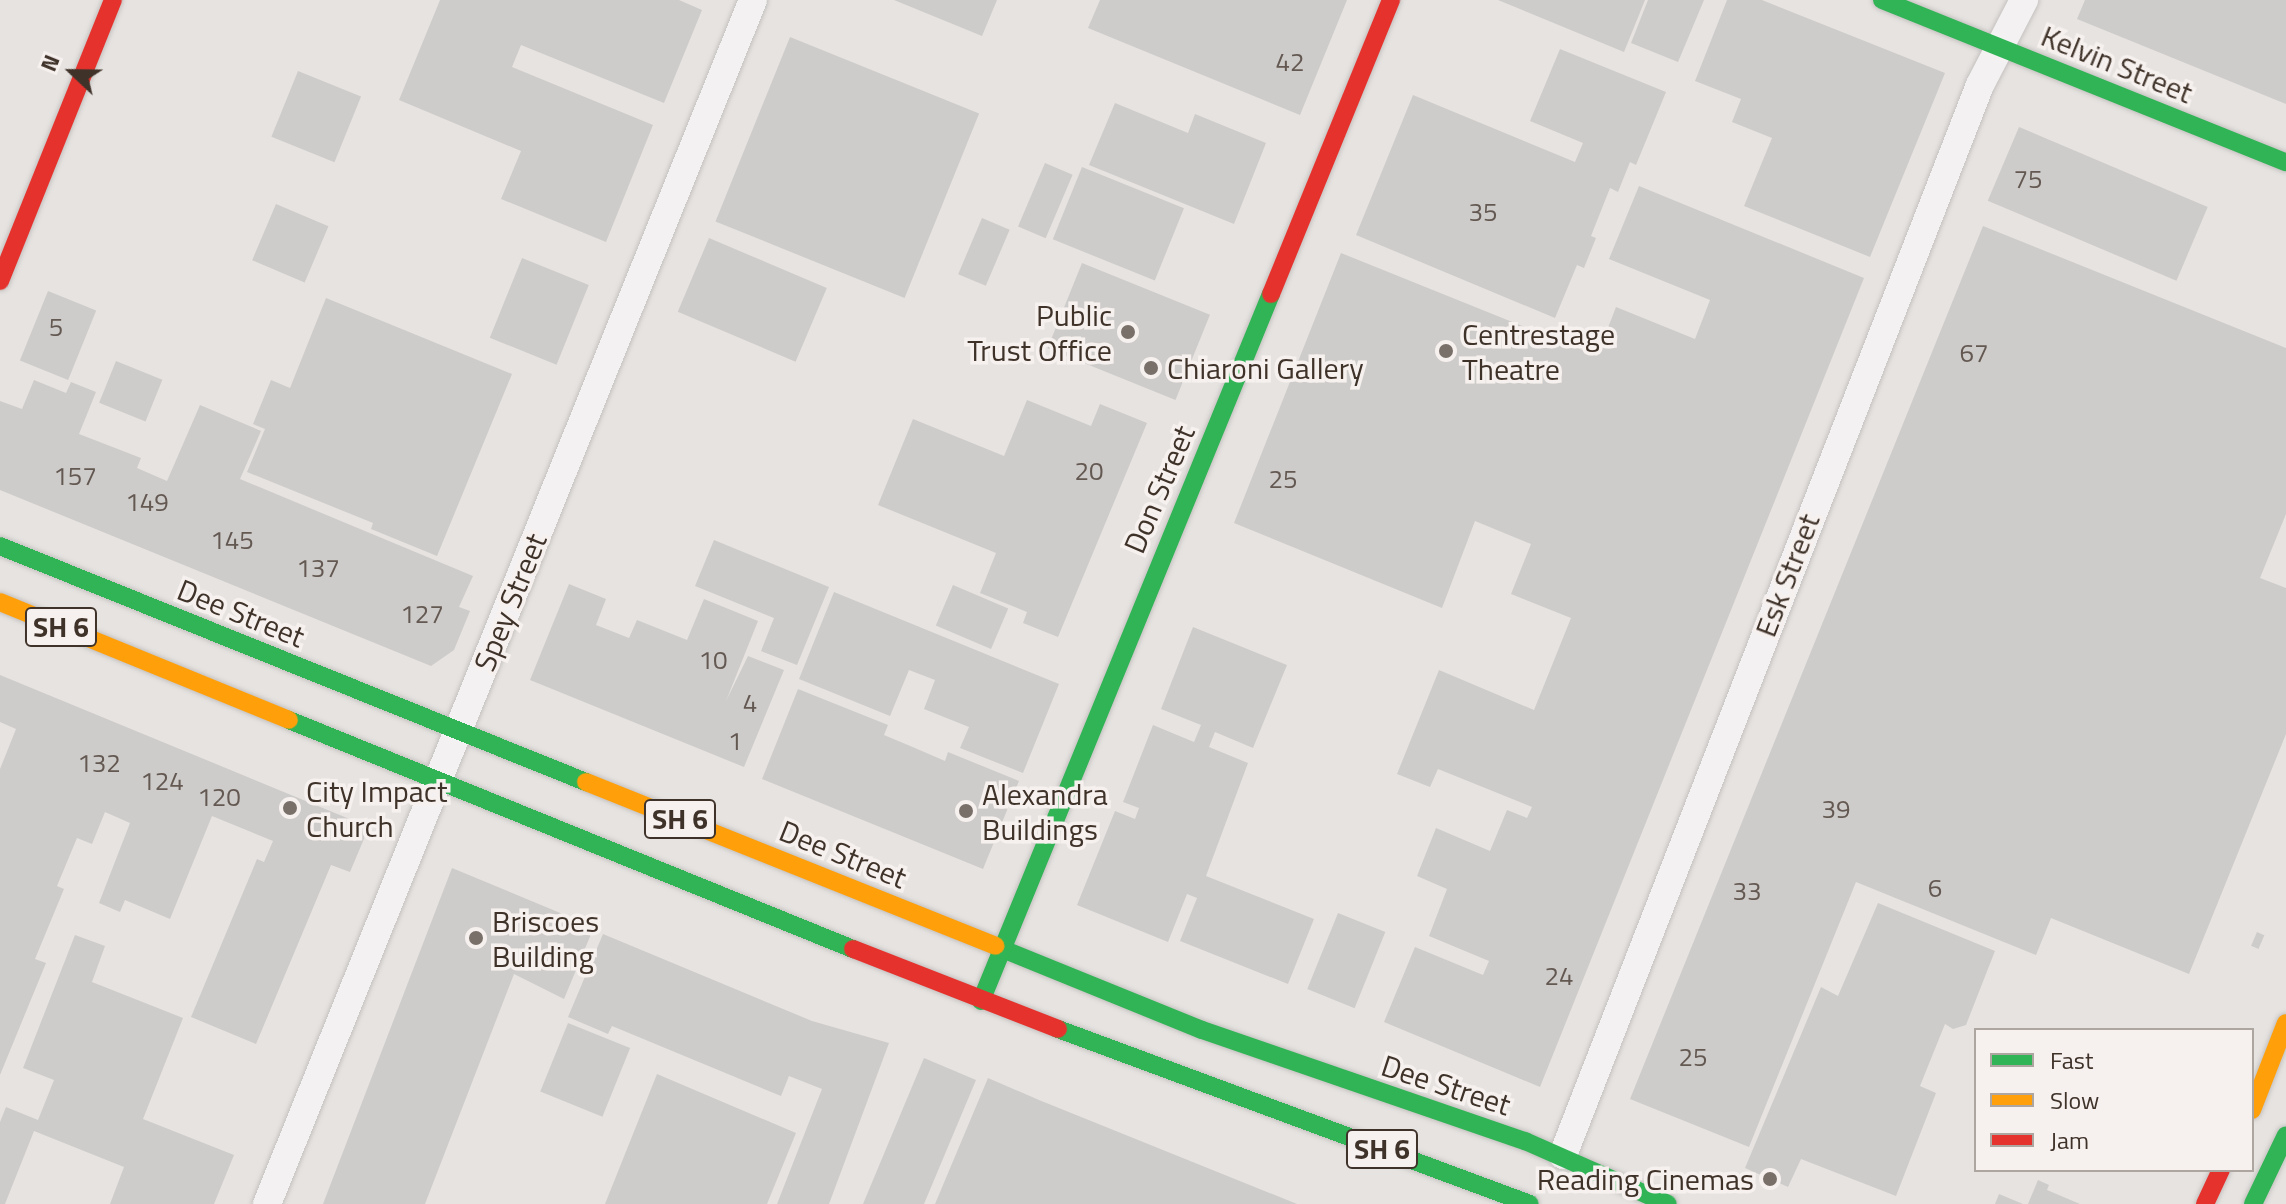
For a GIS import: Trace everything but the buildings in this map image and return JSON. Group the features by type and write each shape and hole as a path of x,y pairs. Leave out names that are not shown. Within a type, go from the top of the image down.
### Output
{"main road":[{"path":"0,281 113,0"},
{"name":"Don Street","path":"981,1001 1391,0"},
{"name":"Kelvin Street","path":"1882,0 2286,162"},
{"name":"Dee Street","path":"0,546 1217,1036 1563,1155 1668,1204"},
{"name":"SH 6","path":"0,602 981,1001 1530,1204"},
{"path":"2254,1103 2286,1023"},
{"path":"2253,1204 2286,1135"},
{"path":"2267,1204 2286,1147"},
{"path":"2205,1204 2220,1172"},
{"path":"2220,1204 2231,1172"}],"street":[{"name":"Spey Street","path":"267,1204 753,0"},
{"name":"Esk Street","path":"1563,1155 1968,115 2024,0"}],"traffic: fast":[{"path":"1882,0 2286,162"},
{"path":"981,1001 1271,294"},
{"path":"0,546 586,782"},
{"path":"289,720 853,949"},
{"path":"995,946 1202,1030 1525,1141 1668,1204"},
{"path":"1058,1029 1530,1204"},
{"path":"2253,1204 2286,1135"}],"traffic: slow":[{"path":"0,602 289,720"},
{"path":"586,782 995,946"},
{"path":"2254,1105 2286,1023"}],"traffic: jam":[{"path":"0,281 113,0"},
{"path":"1271,294 1391,0"},
{"path":"853,949 1058,1029"},
{"path":"2205,1204 2220,1172"}],"place":[{"name":"Public Trust Office","path":"1128,332"},
{"name":"Centrestage Theatre","path":"1446,351"},
{"name":"Chiaroni Gallery","path":"1151,368"},
{"name":"City Impact Church","path":"290,808"},
{"name":"Alexandra Buildings","path":"966,811"},
{"name":"Briscoes Building","path":"476,938"},
{"name":"Reading Cinemas","path":"1770,1179"}]}
